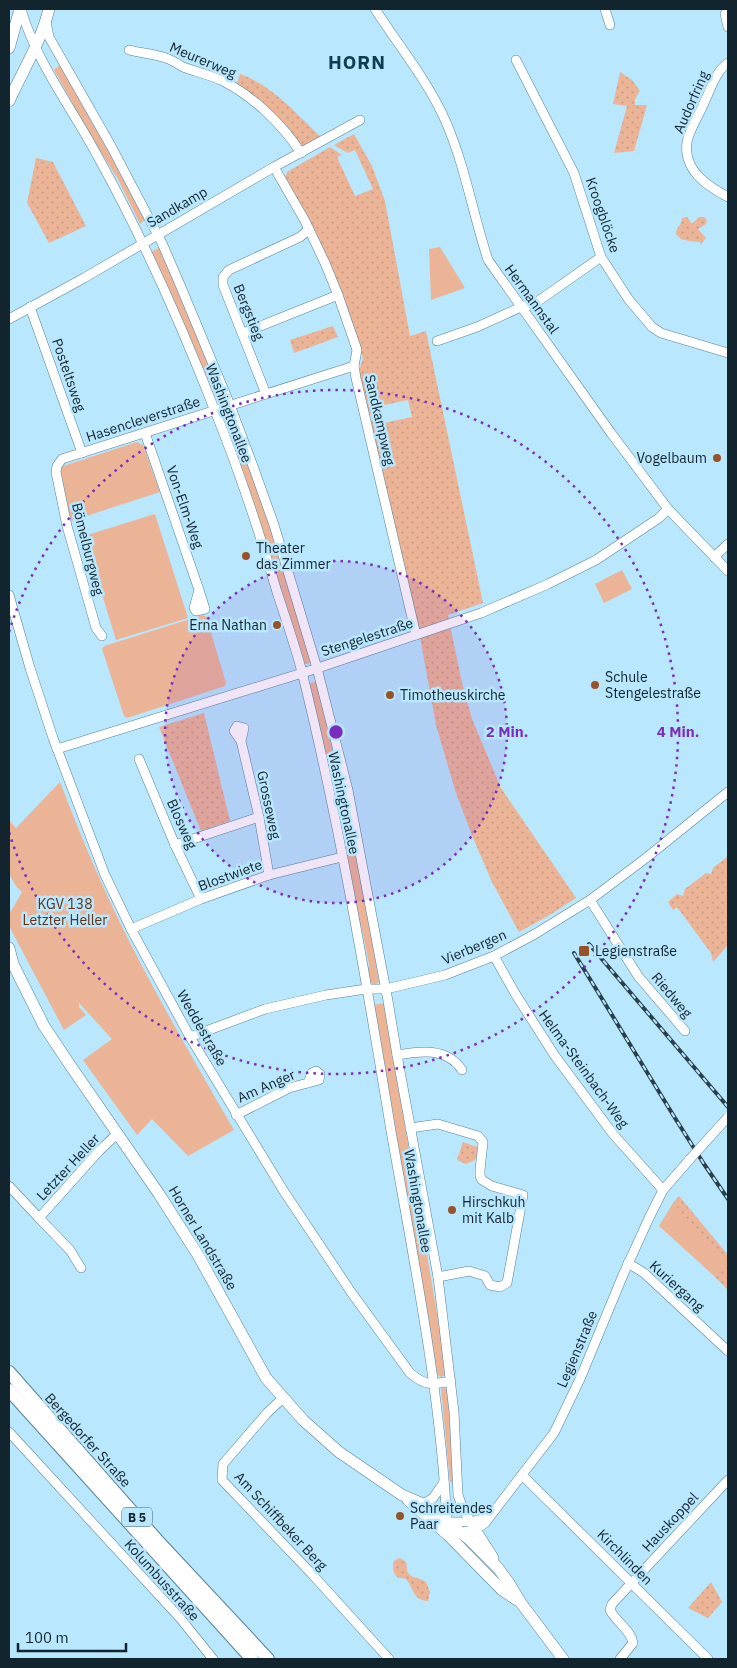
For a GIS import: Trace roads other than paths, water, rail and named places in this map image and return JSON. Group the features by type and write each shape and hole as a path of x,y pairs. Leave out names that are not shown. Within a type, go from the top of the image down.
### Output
{"highway":[{"name":"Bergedorfer Straße","path":"9,1372 157,1540 268,1659"},
{"name":"B 5","path":"9,1390 252,1659"}],"main road":[{"path":"9,48 20,9"},
{"path":"9,101 19,77 36,48 49,9"},
{"name":"Horner Landstraße","path":"9,948 12,969 52,1038 159,1194 198,1255 266,1378 303,1420 340,1452 402,1495 448,1535 502,1590 521,1603"},
{"name":"Horner Landstraße","path":"402,1495 423,1504 461,1532 498,1568"},
{"path":"475,1530 521,1603 563,1659"}],"street":[{"name":"Washingtonallee","path":"20,9 26,28 36,48 99,157 142,242 215,411 260,538 302,673 342,857 415,1264 435,1384 448,1535"},
{"name":"Hermannstal","path":"375,9 423,81 445,121 462,163 488,260 668,510 728,571"},
{"path":"605,9 610,25"},
{"path":"725,14 728,27"},
{"name":"Washingtonallee","path":"45,23 49,37 111,146 157,234 180,286 230,405 274,525 317,668 348,790 438,1276 451,1381 458,1495 463,1509 475,1530"},
{"name":"Meurerweg","path":"129,50 166,58 182,66 203,72 232,86 269,115 283,129 301,153"},
{"name":"Kroogblöcke","path":"516,60 574,173 601,257 629,300 652,327 664,334 728,353"},
{"name":"Audorfring","path":"728,64 715,79 691,128 687,143 688,158 697,175 728,197"},
{"name":"Sandkamp","path":"9,319 274,167 360,120"},
{"name":"Sandkampweg","path":"274,167 309,230 338,295 357,350 354,366 416,635"},
{"name":"Bergstieg","path":"266,394 224,285 223,277 229,270 300,237 309,230"},
{"path":"438,341 477,327 521,307 534,304 601,257"},
{"path":"243,333 338,295"},
{"name":"Posteltsweg","path":"30,307 82,453"},
{"name":"Hasencleverstraße","path":"57,466 62,459 354,366"},
{"name":"Von-Elm-Weg","path":"145,433 199,590"},
{"name":"Bömelburgweg","path":"57,466 56,472 67,526 96,628 102,636"},
{"name":"Stengelestraße","path":"57,749 302,673 481,613 596,560 668,510"},
{"path":"714,558 728,544"},
{"name":"Weddestraße","path":"9,595 30,668 57,749 105,875 131,929 190,1037 236,1115 318,1244 410,1373 421,1382 435,1384"},
{"name":"Weddestraße","path":"9,615 16,622"},
{"name":"Grosseweg","path":"241,741 259,818 269,875"},
{"name":"Blosweg","path":"139,759 175,845 201,899"},
{"name":"Vierbergen","path":"190,1037 266,1009 326,995 366,989 386,989 445,975 494,956 536,934 590,900 728,792"},
{"path":"175,845 259,818"},
{"name":"Blostwiete","path":"131,929 201,899 269,875 342,857"},
{"name":"Riedweg","path":"590,900 638,976 685,1031"},
{"name":"Helma-Steinbach-Weg","path":"494,956 516,995 555,1056 614,1134 663,1190"},
{"path":"397,1055 430,1052 456,1061 462,1070"},
{"name":"Am Anger","path":"236,1115 278,1093 308,1083"},
{"name":"Legienstraße","path":"475,1530 492,1515 554,1434 580,1379 628,1263 663,1190 728,1117"},
{"path":"410,1128 438,1124 478,1136 484,1142 480,1170 482,1180 492,1186 523,1195 507,1283 500,1287 490,1285 485,1276 469,1271 438,1276"},
{"name":"Letzter Heller","path":"39,1218 117,1134"},
{"name":"Letzter Heller","path":"9,1186 70,1250 82,1268"},
{"name":"Kuriergang","path":"628,1263 644,1273 728,1351"},
{"path":"435,1384 451,1381"},
{"name":"Am Schiffbeker Berg","path":"283,1398 267,1413 223,1464 222,1480 311,1573 389,1659"},
{"name":"Kolumbusstraße","path":"9,1432 180,1618 213,1659"},
{"name":"Kirchlinden","path":"522,1475 708,1659"},
{"name":"Hauskoppel","path":"620,1659 632,1646 633,1639 613,1616 610,1610 612,1604 728,1480"},
{"path":"423,1504 434,1498 444,1482"},
{"path":"448,1535 475,1530 483,1519 492,1515"},
{"path":"447,1522 475,1530"}],"railway":[{"path":"589,944 728,1107"},
{"path":"574,953 675,1118 728,1199"}],"place":[{"name":"Vogelbaum","path":"717,458"},
{"name":"Theater das Zimmer","path":"246,556"},
{"name":"Erna Nathan","path":"277,625"},
{"name":"Schule Stengelestraße","path":"595,685"},
{"name":"Timotheuskirche","path":"390,695"},
{"name":"Legienstraße","path":"584,951"},
{"name":"Hirschkuh mit Kalb","path":"452,1210"},
{"name":"Schreitendes Paar","path":"400,1516"}],"district":[{"name":"HORN","path":"357,62"}],"park label":[{"name":"KGV 138 Letzter Heller","path":"65,912"}]}
